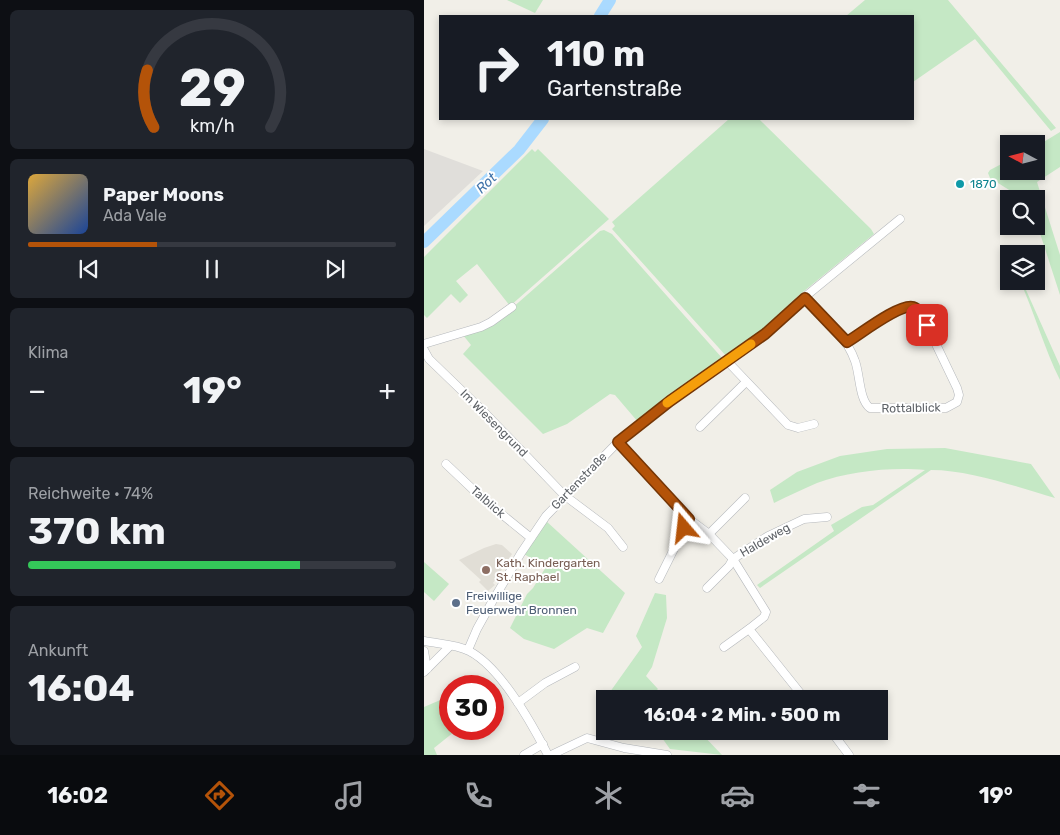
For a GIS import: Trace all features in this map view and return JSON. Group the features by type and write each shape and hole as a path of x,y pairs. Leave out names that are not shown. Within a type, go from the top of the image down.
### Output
{"street":[{"name":"Gartenstraße","path":"468,650 492,602 531,538 564,495 618,442 670,401 765,334 852,257 900,219"},
{"name":"Rottalblick","path":"805,298 847,342 860,376 863,399 870,408 946,408 957,402 958,388 921,313 915,308 910,306 904,307 847,342"},
{"path":"424,344 481,327 512,307"},
{"name":"Im Wiesengrund","path":"424,350 429,359 486,414 564,495 608,528 623,547"},
{"path":"727,361 788,425 798,428 814,424"},
{"path":"700,427 746,382"},
{"name":"Haldeweg","path":"618,442 689,519 709,534 733,559 766,612 764,617 750,629"},
{"name":"Talblick","path":"446,464 483,499 531,538"},
{"path":"709,534 745,498"},
{"name":"Haldeweg","path":"707,588 729,566 733,559 768,536 804,519 827,516"},
{"path":"658,578 689,519"},
{"path":"724,647 750,629 798,690"},
{"path":"424,643 468,650 483,660 495,672 518,703 550,755 587,738 624,748 667,755"},
{"path":"425,670 450,646"},
{"path":"424,651 425,670"},
{"path":"518,703 545,683 575,667"},
{"path":"838,740 849,755"},
{"path":"524,755 543,744"}],"shaded area":[{"path":"424,149 483,171 424,226"},
{"name":"Kath. Kindergarten St. Raphael","path":"496,544 502,545 512,554 493,583 495,585 488,591 479,582 481,580 459,560"}],"green space":[{"path":"507,0 543,0 535,13"},
{"path":"865,0 948,0 1056,128 1051,131 975,39 914,81 914,15 847,15"},
{"path":"728,120 760,120 874,234 798,296 761,331 727,357 612,229 615,226 612,222"},
{"path":"1060,132 1060,167 1045,177 1045,141"},
{"path":"532,149 535,152 538,149 609,219 510,306 477,264 456,281 468,295 460,303 451,294 427,318 424,315 424,257"},
{"path":"1000,165 1000,180 1040,180 1037,182 1040,190 1009,190 990,178 988,173"},
{"path":"1045,207 1060,255 1060,295 1045,245 1041,235 1045,235"},
{"path":"604,230 612,234 723,359 638,422 615,395 610,394 567,424 543,434 463,354 471,345 463,335 511,309 600,231"},
{"path":"1024,290 1026,290 1060,366 1060,380 1049,356"},
{"path":"945,448 1031,464 1055,498 977,476 931,470 760,588 757,585 834,531 831,525 862,507 873,505 925,470 899,469 843,475 817,483 774,503 770,490 797,472 840,456 887,449"},
{"path":"546,521 625,593 603,633 587,628 554,649 524,639 510,628 527,594 546,567 524,554"},
{"path":"424,562 449,584 434,601 424,592"},
{"path":"655,593 666,595 667,618 652,667 646,676 658,689 611,690 642,647 636,636"},
{"path":"439,701 439,740 444,740 434,748 437,755 424,755 424,707"},
{"path":"664,740 708,740 722,755 670,749"}],"waterway":[{"name":"Rot","path":"601,15 610,0"},
{"name":"Rot","path":"424,242 519,150 542,120"}],"slow traffic":[{"path":"667,403 751,344"}],"place":[{"name":"1870","path":"960,184"},
{"name":"Kath. Kindergarten St. Raphael","path":"486,570"},
{"name":"Freiwillige Feuerwehr Bronnen","path":"456,603"}],"route":[{"path":"684,528 689,519 618,442 670,401 765,334 805,298 847,342 904,307 910,306 915,308 921,313 927,325"}]}
